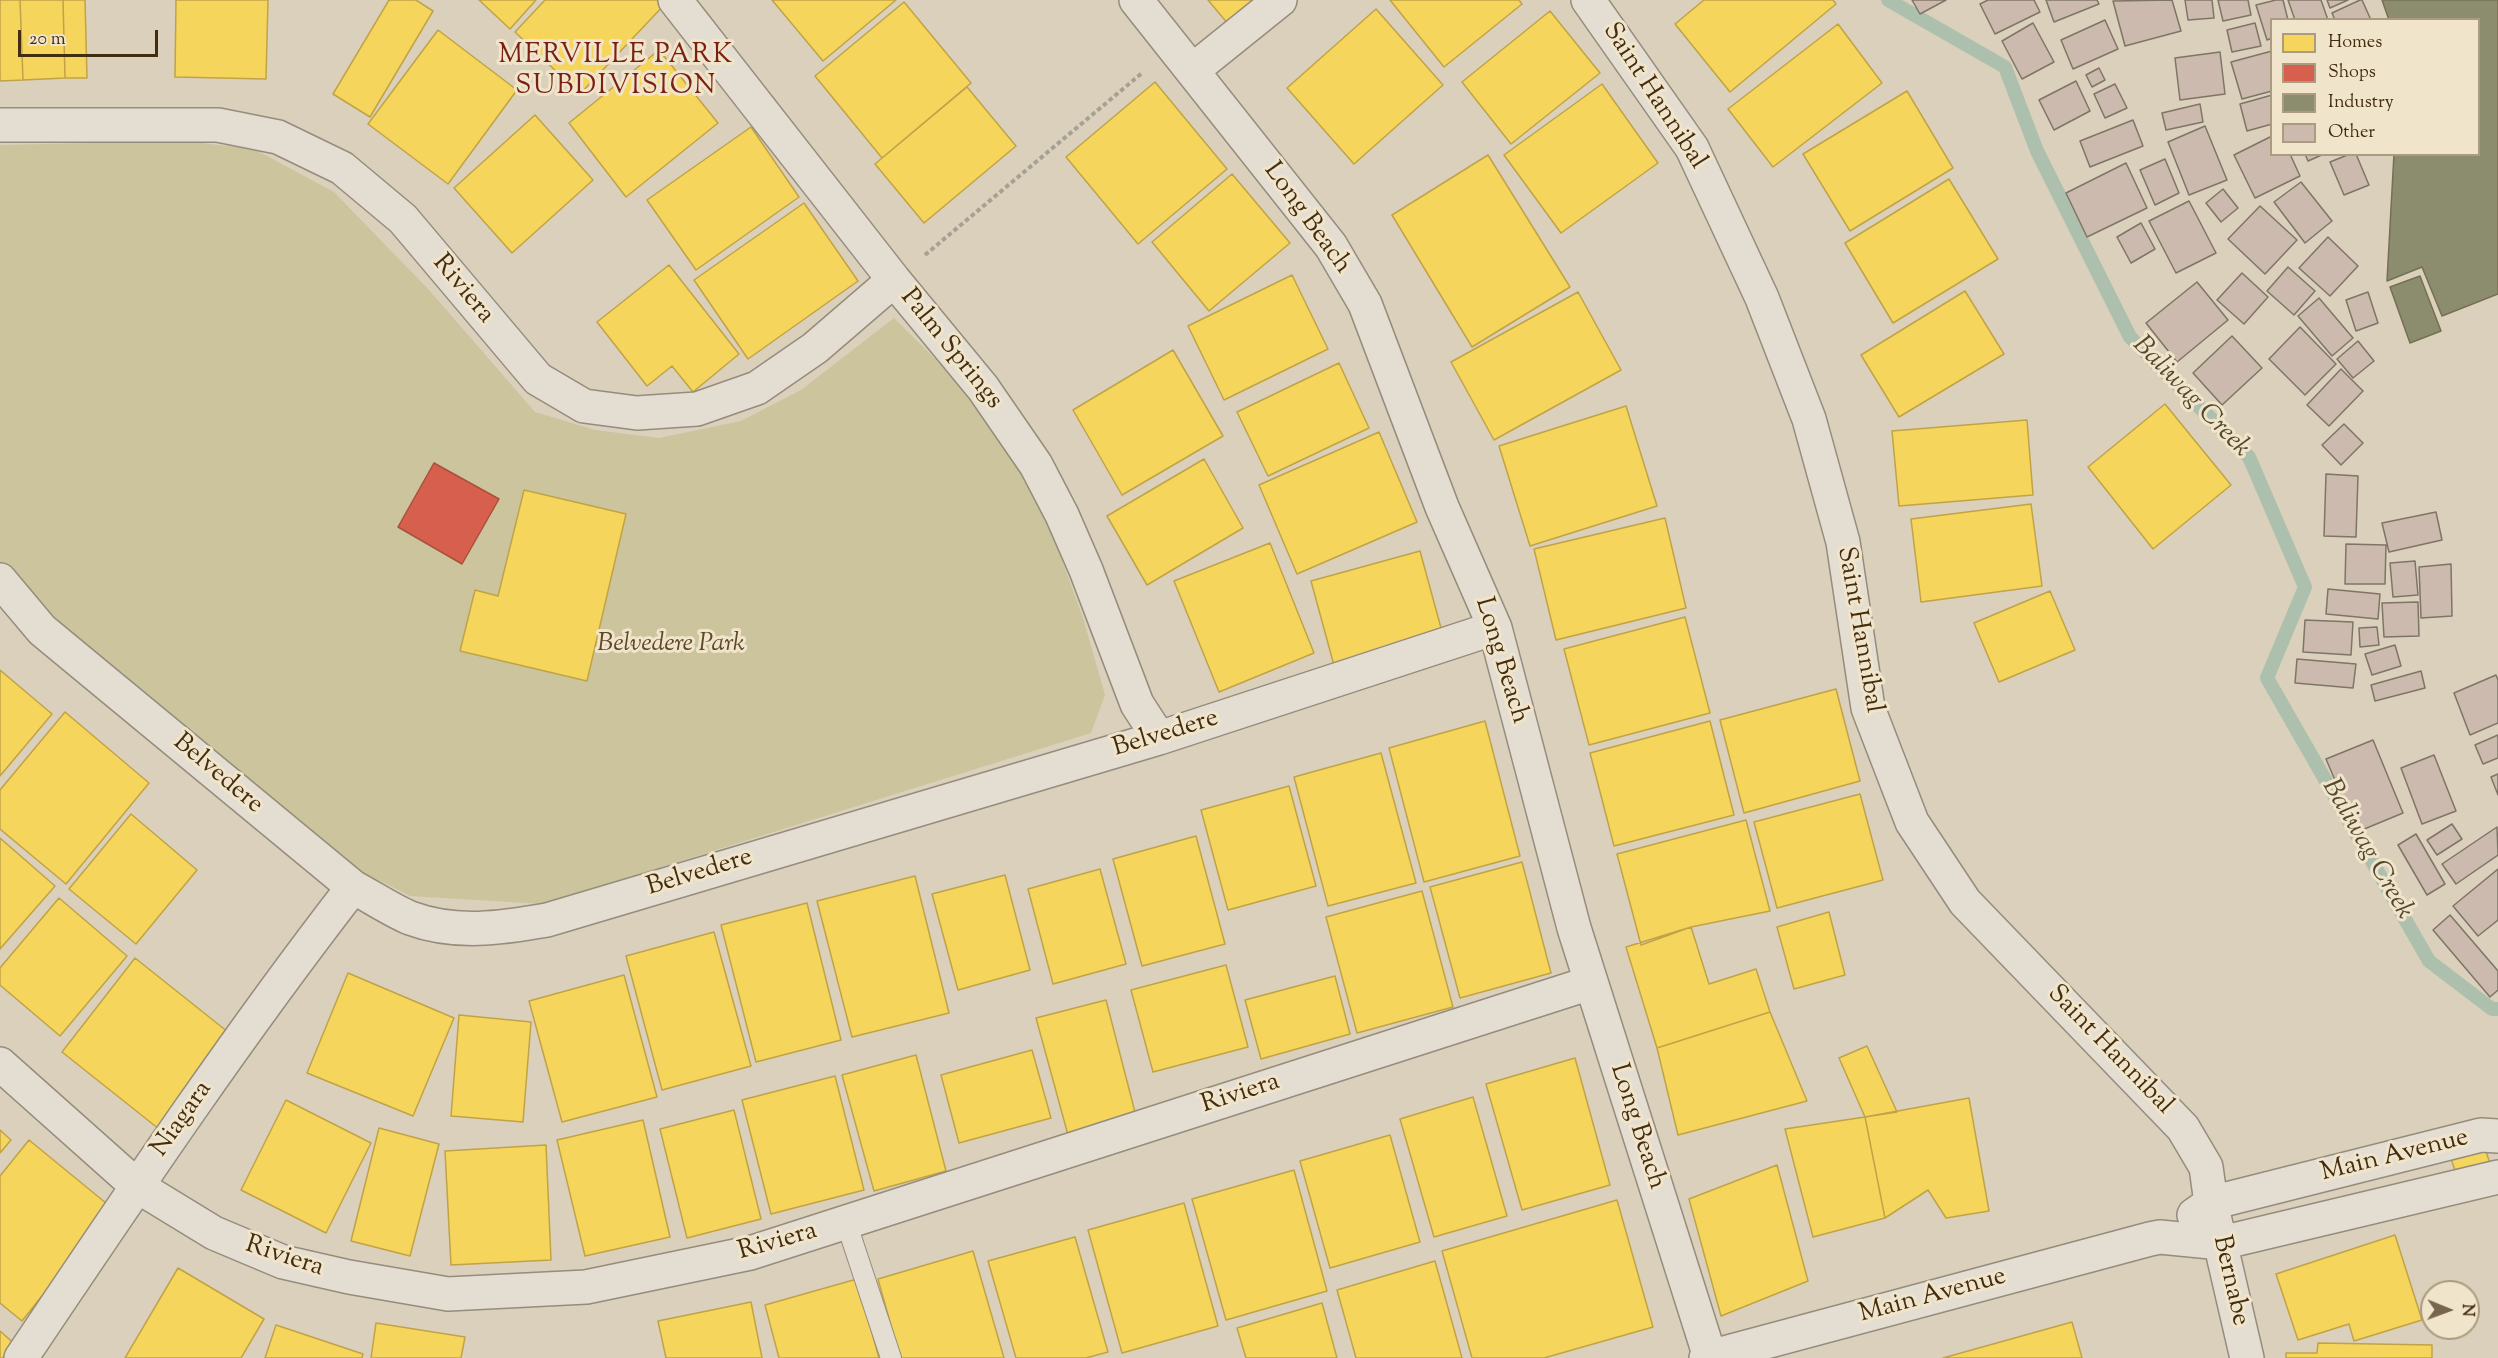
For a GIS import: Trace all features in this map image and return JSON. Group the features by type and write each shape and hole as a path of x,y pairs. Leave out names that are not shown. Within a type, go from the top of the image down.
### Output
{"street":[{"name":"Palm Springs","path":"675,0 894,280 983,388 1036,465 1062,515 1086,570 1137,704 1159,738"},
{"name":"Long Beach","path":"1136,0 1331,246 1365,304 1442,507 1496,628 1590,983 1708,1358"},
{"path":"1184,59 1280,0"},
{"name":"Saint Hannibal","path":"1588,0 1692,148 1762,298 1809,419 1843,542 1868,708 1912,822 1965,902 2183,1128 2206,1167 2211,1203"},
{"name":"Riviera","path":"0,125 218,125 278,137 342,168 404,219 538,379 584,406 637,413 697,409 757,388 815,348 894,280"},
{"name":"Belvedere","path":"0,580 42,630 353,887 411,918 459,929 499,928 547,920 1159,738 1496,628"},
{"name":"Niagara","path":"21,1358 137,1186 294,963 353,887"},
{"name":"Riviera","path":"0,1064 137,1186 214,1233 283,1262 348,1277 447,1294 586,1287 750,1252 1590,983"},
{"name":"Main Avenue","path":"1708,1358 2160,1237 2211,1203 2481,1135 2498,1136"},
{"name":"Main Avenue","path":"2160,1237 2221,1243 2498,1177"},
{"name":"Bernabe","path":"2211,1203 2247,1358"}],"lane":[{"path":"846,1222 891,1358"}],"path":[{"path":"894,280 1184,59"}],"green space":[{"name":"Belvedere Park","path":"184,141 254,149 334,192 429,290 535,412 595,430 659,438 741,421 801,390 894,318 1019,442 1083,618 1105,695 1091,733 543,904 410,896 343,862 86,659 0,563 0,145"}],"building: Homes":[{"path":"0,0 20,0 23,80 0,81"},
{"path":"20,0 63,0 65,78 23,80"},
{"path":"63,0 85,0 87,78 65,78"},
{"path":"176,0 268,0 266,79 175,77"},
{"path":"389,0 416,0 433,11 370,117 333,94"},
{"path":"479,0 536,0 510,29"},
{"path":"545,0 663,0 666,3 580,94 515,32"},
{"path":"772,0 896,0 823,61"},
{"path":"1208,0 1272,0 1234,31"},
{"path":"1390,0 1519,0 1522,4 1444,67"},
{"path":"1704,0 1833,0 1836,4 1730,92 1675,24"},
{"path":"904,2 971,83 882,158 815,76"},
{"path":"1376,9 1443,85 1354,164 1287,88"},
{"path":"1550,11 1600,73 1511,144 1462,82"},
{"path":"1838,24 1882,83 1773,167 1728,109"},
{"path":"438,30 517,90 448,184 368,124"},
{"path":"659,50 718,123 626,197 569,123"},
{"path":"1155,82 1227,169 1138,244 1066,157"},
{"path":"1602,84 1658,163 1561,233 1504,155"},
{"path":"967,87 1016,146 924,223 875,164"},
{"path":"1907,91 1953,168 1850,231 1803,154"},
{"path":"535,115 593,180 512,253 454,188"},
{"path":"751,127 799,197 696,270 647,200"},
{"path":"1488,155 1570,287 1472,347 1392,215"},
{"path":"1232,174 1290,243 1209,311 1152,242"},
{"path":"1949,179 1998,259 1893,323 1845,243"},
{"path":"804,203 858,281 748,359 694,280"},
{"path":"669,265 739,354 693,392 672,366 647,386 597,322"},
{"path":"1292,275 1328,349 1224,400 1188,326"},
{"path":"1965,291 2004,354 1899,417 1861,355"},
{"path":"1578,292 1621,370 1494,440 1451,362"},
{"path":"1173,350 1223,436 1122,495 1073,410"},
{"path":"1339,363 1369,428 1268,476 1237,412"},
{"path":"2165,404 2231,485 2153,549 2088,467"},
{"path":"1626,406 1657,506 1530,546 1499,446"},
{"path":"2027,420 2033,495 1899,506 1892,431"},
{"path":"1379,432 1417,522 1297,574 1259,485"},
{"path":"1204,459 1243,528 1147,585 1107,516"},
{"path":"524,490 626,514 587,681 460,651 475,590 498,596"},
{"path":"2031,504 2042,586 1921,602 1911,519"},
{"path":"1665,518 1686,608 1556,640 1534,549"},
{"path":"1270,543 1314,653 1219,692 1174,581"},
{"path":"1420,551 1444,639 1335,669 1311,581"},
{"path":"2050,591 2075,650 1999,682 1974,623"},
{"path":"1685,617 1710,713 1589,745 1564,649"},
{"path":"0,670 52,714 0,776"},
{"path":"1836,689 1860,781 1744,813 1720,720"},
{"path":"65,712 149,783 66,884 0,829 0,790"},
{"path":"1485,721 1520,856 1424,882 1389,748"},
{"path":"1710,721 1734,815 1614,846 1590,753"},
{"path":"1381,753 1416,883 1328,906 1294,777"},
{"path":"1289,786 1316,886 1228,910 1201,810"},
{"path":"1860,794 1883,880 1777,908 1754,822"},
{"path":"131,814 197,870 136,944 69,889"},
{"path":"1746,820 1770,911 1691,927 1641,945 1617,854"},
{"path":"1196,836 1225,944 1142,966 1113,859"},
{"path":"0,838 55,886 0,949"},
{"path":"1522,862 1551,973 1460,998 1430,887"},
{"path":"1100,869 1126,964 1053,984 1028,889"},
{"path":"1005,875 1030,970 958,990 932,894"},
{"path":"915,876 949,1013 852,1037 817,901"},
{"path":"1422,891 1453,1007 1357,1033 1326,917"},
{"path":"59,898 127,956 60,1036 0,985 0,968"},
{"path":"807,903 841,1040 756,1062 721,925"},
{"path":"1829,912 1845,975 1794,989 1777,927"},
{"path":"1691,927 1709,984 1756,969 1770,1012 1657,1048 1626,947"},
{"path":"714,932 751,1066 662,1090 626,956"},
{"path":"135,958 238,1040 164,1133 62,1052"},
{"path":"1226,965 1248,1047 1153,1072 1131,990"},
{"path":"348,973 454,1018 413,1116 307,1073"},
{"path":"624,975 657,1097 562,1122 529,1001"},
{"path":"1335,976 1350,1034 1261,1059 1245,1000"},
{"path":"1106,1000 1136,1116 1068,1135 1036,1018"},
{"path":"1770,1012 1807,1101 1678,1135 1657,1048"},
{"path":"459,1015 531,1022 523,1122 451,1116"},
{"path":"1867,1046 1897,1112 1865,1117 1839,1058"},
{"path":"1032,1050 1051,1118 959,1143 941,1075"},
{"path":"916,1055 946,1171 874,1191 842,1075"},
{"path":"1575,1058 1610,1185 1522,1210 1486,1084"},
{"path":"835,1076 864,1190 771,1214 742,1100"},
{"path":"1473,1097 1507,1216 1434,1237 1400,1119"},
{"path":"1969,1098 1989,1211 1946,1218 1928,1190 1885,1218 1865,1117"},
{"path":"286,1100 371,1143 326,1233 241,1190"},
{"path":"734,1110 761,1219 687,1238 660,1129"},
{"path":"1865,1117 1885,1218 1813,1237 1785,1129"},
{"path":"643,1120 670,1237 585,1256 557,1140"},
{"path":"379,1128 439,1144 410,1256 351,1241"},
{"path":"0,1130 11,1140 0,1153"},
{"path":"1390,1135 1420,1242 1330,1268 1300,1161"},
{"path":"29,1140 112,1208 22,1321 0,1303 0,1176"},
{"path":"546,1145 551,1260 451,1265 445,1151"},
{"path":"2485,1148 2492,1170 2459,1181 2451,1159"},
{"path":"1777,1165 1808,1281 1721,1316 1689,1199"},
{"path":"1294,1170 1327,1291 1226,1320 1192,1199"},
{"path":"1617,1200 1653,1327 1544,1358 1472,1358 1442,1251"},
{"path":"1184,1203 1218,1326 1122,1353 1088,1230"},
{"path":"2395,1235 2420,1314 2420,1321 2354,1341 2349,1324 2298,1340 2276,1274"},
{"path":"1075,1237 1108,1352 1086,1358 1016,1358 988,1261"},
{"path":"973,1251 1004,1358 900,1358 878,1279"},
{"path":"1435,1261 1462,1358 1356,1358 1337,1290"},
{"path":"178,1268 264,1319 241,1358 125,1358"},
{"path":"857,1279 879,1358 779,1358 765,1305"},
{"path":"751,1302 762,1358 666,1358 658,1321"},
{"path":"1322,1303 1337,1358 1246,1358 1237,1328"},
{"path":"2072,1322 2082,1358 1943,1358"},
{"path":"376,1323 465,1337 461,1358 371,1358"},
{"path":"276,1325 363,1354 362,1358 265,1358"},
{"path":"0,1331 17,1346 7,1358 0,1358"},
{"path":"2318,1343 2432,1345 2432,1358 2286,1358 2286,1353 2317,1353"}],"building: Shops":[{"path":"434,463 499,499 462,564 398,527"}],"building: Industry":[{"path":"2382,0 2498,0 2498,294 2442,316 2422,267 2387,281 2394,156 2480,156 2480,18 2388,18"},
{"path":"2420,276 2441,331 2410,343 2390,287"}],"building: Other":[{"path":"1912,0 1946,0 1920,14"},
{"path":"1988,0 2034,0 2040,12 1995,34 1980,4"},
{"path":"2046,0 2097,0 2099,4 2054,22"},
{"path":"2172,0 2181,31 2125,46 2113,1"},
{"path":"2185,0 2212,0 2214,18 2188,20"},
{"path":"2218,0 2248,0 2251,15 2223,21"},
{"path":"2283,0 2288,18 2270,18 2270,39 2267,40 2256,5"},
{"path":"2288,0 2321,0 2327,18 2294,18"},
{"path":"2327,0 2348,0 2330,8"},
{"path":"2362,0 2370,18 2334,18 2332,13"},
{"path":"2105,20 2118,49 2073,69 2061,40"},
{"path":"2033,23 2054,62 2022,79 2002,41"},
{"path":"2255,23 2261,46 2232,52 2227,30"},
{"path":"2220,52 2225,94 2180,100 2175,58"},
{"path":"2270,52 2270,92 2242,99 2231,62"},
{"path":"2099,68 2105,80 2092,87 2086,75"},
{"path":"2076,81 2090,111 2054,130 2039,100"},
{"path":"2115,84 2127,108 2105,118 2094,94"},
{"path":"2270,96 2270,125 2247,131 2240,104"},
{"path":"2200,104 2203,122 2166,130 2162,113"},
{"path":"2133,120 2143,146 2090,167 2080,141"},
{"path":"2205,126 2227,180 2189,195 2168,142"},
{"path":"2270,137 2270,156 2291,156 2300,176 2255,198 2234,155"},
{"path":"2306,156 2319,156 2308,161"},
{"path":"2345,156 2357,156 2369,185 2344,195 2330,162"},
{"path":"2165,159 2179,193 2155,205 2140,170"},
{"path":"2126,163 2147,208 2087,237 2066,193"},
{"path":"2301,182 2332,221 2305,243 2274,202"},
{"path":"2223,189 2238,208 2221,222 2206,203"},
{"path":"2189,201 2216,253 2176,273 2149,221"},
{"path":"2260,206 2297,240 2265,274 2228,239"},
{"path":"2141,223 2155,249 2131,263 2117,237"},
{"path":"2328,237 2358,266 2330,296 2299,268"},
{"path":"2288,267 2315,291 2294,315 2267,291"},
{"path":"2242,273 2268,297 2244,324 2217,300"},
{"path":"2197,282 2228,320 2177,362 2146,323"},
{"path":"2368,292 2378,323 2356,331 2346,300"},
{"path":"2319,298 2353,338 2332,356 2298,316"},
{"path":"2300,327 2336,364 2305,395 2269,359"},
{"path":"2232,336 2262,368 2222,405 2193,373"},
{"path":"2358,341 2374,361 2353,378 2337,359"},
{"path":"2341,369 2363,391 2329,426 2307,405"},
{"path":"2344,424 2363,443 2341,465 2322,445"},
{"path":"2326,474 2358,476 2356,537 2324,536"},
{"path":"2436,512 2442,540 2389,552 2382,523"},
{"path":"2346,544 2386,545 2385,584 2345,584"},
{"path":"2415,561 2418,595 2393,597 2390,563"},
{"path":"2451,564 2452,616 2421,618 2419,567"},
{"path":"2328,589 2380,594 2378,619 2326,614"},
{"path":"2418,602 2419,636 2384,637 2382,603"},
{"path":"2305,620 2353,622 2351,655 2303,652"},
{"path":"2377,627 2379,645 2360,647 2359,628"},
{"path":"2395,645 2401,666 2372,675 2365,654"},
{"path":"2297,659 2356,664 2353,688 2295,683"},
{"path":"2421,671 2425,688 2375,701 2371,685"},
{"path":"2496,675 2498,723 2470,735 2454,693"},
{"path":"2498,735 2498,758 2483,764 2475,745"},
{"path":"2373,740 2403,813 2357,832 2326,759"},
{"path":"2434,755 2456,811 2422,824 2401,768"},
{"path":"2498,774 2498,795 2491,777"},
{"path":"2452,824 2462,839 2437,855 2427,840"},
{"path":"2497,827 2498,855 2456,884 2442,864"},
{"path":"2416,834 2445,884 2427,895 2398,845"},
{"path":"2498,869 2498,920 2478,936 2453,906"},
{"path":"2450,915 2498,971 2498,990 2490,997 2433,930"}],"waterway":[{"name":"Baliwag Creek","path":"1888,0 2005,67 2037,151 2130,337 2249,457 2305,587 2267,678 2429,961 2492,1009 2498,1009"}],"district":[{"name":"MERVILLE PARK SUBDIVISION","path":"616,72"}]}
